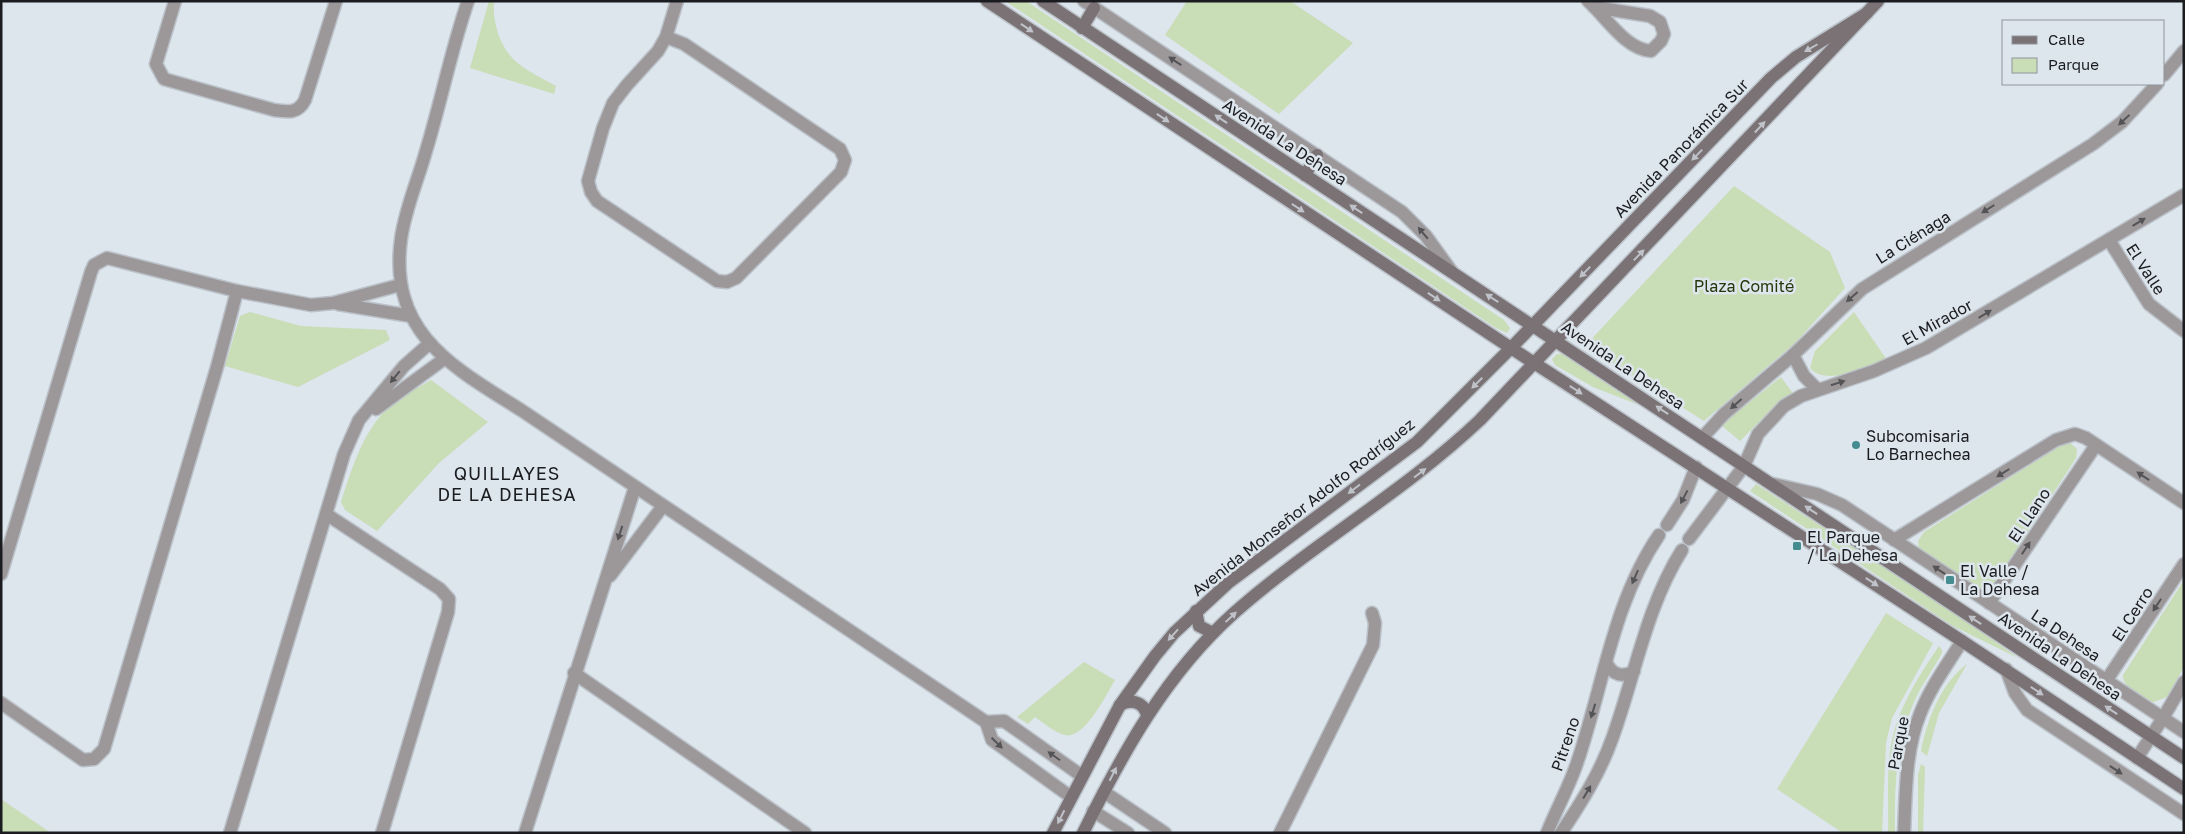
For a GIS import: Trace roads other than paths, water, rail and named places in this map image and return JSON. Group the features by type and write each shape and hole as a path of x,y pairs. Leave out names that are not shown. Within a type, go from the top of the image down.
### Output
{"street":[{"path":"175,1 156,64 164,79 274,110 290,112 298,109 305,100 336,1"},
{"path":"468,1 401,239 400,285 411,316 430,343 444,359 986,722 1004,721 1082,776"},
{"path":"666,37 684,44 840,149 845,160 841,172 736,278 727,282 718,281 597,201 589,186 603,128 614,103 627,85 658,52 666,37 677,1"},
{"path":"987,1 1535,364 2006,669 2184,789"},
{"name":"Avenida La Dehesa","path":"1043,1 1533,324 2184,758"},
{"name":"Avenida Panorámica Sur","path":"1557,341 1878,1"},
{"path":"1591,4 1654,17 1663,26 1664,34 1661,42 1651,50 1636,48 1601,16 1591,4"},
{"path":"1082,28 1089,5 1406,216 1426,236 1452,272"},
{"name":"Avenida Panorámica Sur","path":"1533,324 1771,78 1796,57 1868,13"},
{"path":"2165,74 2182,58"},
{"name":"La Ciénaga","path":"1702,438 1724,414 1793,356 1862,289 2093,144 2122,122 2156,85"},
{"path":"1305,175 1317,155"},
{"name":"El Mirador","path":"1729,489 1744,466 1752,445 1766,423 1784,406 1817,389 1874,371 1926,348 2184,195"},
{"name":"El Valle","path":"2109,240 2149,304 2184,331"},
{"path":"1,574 94,265 107,258 236,291 310,306 333,303 400,285"},
{"path":"1,703 83,760 94,760 104,749 214,376 236,291"},
{"path":"333,303 386,314 411,316"},
{"name":"Avenida Monseñor Adolfo Rodríguez","path":"1052,833 1120,705 1154,656 1196,611 1228,583 1417,442 1533,324"},
{"path":"1083,833 1093,811 1147,715 1173,679 1213,633 1281,574 1450,449 1557,341"},
{"path":"230,833 344,454 360,420 404,366 430,343"},
{"path":"1793,356 1804,376 1817,389"},
{"path":"360,420 444,359"},
{"path":"1894,540 2064,436 2075,434 2096,445 2184,503"},
{"name":"El Llano","path":"1989,603 2096,445"},
{"name":"Pitreno","path":"1546,833 1577,765 1630,587 1646,555 1683,500 1696,468"},
{"name":"La Dehesa","path":"1772,484 1827,498 1842,505 2184,732"},
{"path":"525,833 574,673 635,487"},
{"path":"1561,833 1588,791 1604,760 1659,593 1685,545 1729,489"},
{"path":"604,584 663,506"},
{"path":"326,514 440,589 449,599 448,612 382,833"},
{"name":"El Cerro","path":"2106,681 2184,564"},
{"path":"1196,611 1199,626 1213,633"},
{"path":"1280,833 1373,645 1375,629 1372,613"},
{"name":"Parque","path":"1904,833 1909,758 1915,730 1927,697 1962,641"},
{"path":"1607,664 1614,673 1619,675 1630,674 1634,671"},
{"path":"2006,669 2015,693 2027,710 2184,814"},
{"path":"574,673 805,833"},
{"path":"2137,758 2164,718 2184,682"},
{"path":"1120,705 1131,701 1137,702 1142,704 1147,715"},
{"path":"986,722 992,740 1071,797"},
{"path":"1104,792 1165,833"},
{"path":"1093,811 1128,833"}],"place":[{"name":"Subcomisaria Lo Barnechea","path":"1856,445"},
{"name":"El Parque / La Dehesa","path":"1797,546"},
{"name":"El Valle / La Dehesa","path":"1950,580"}],"district":[{"name":"QUILLAYES DE LA DEHESA","path":"507,483"}],"park label":[{"name":"Plaza Comité","path":"1744,286"}]}
